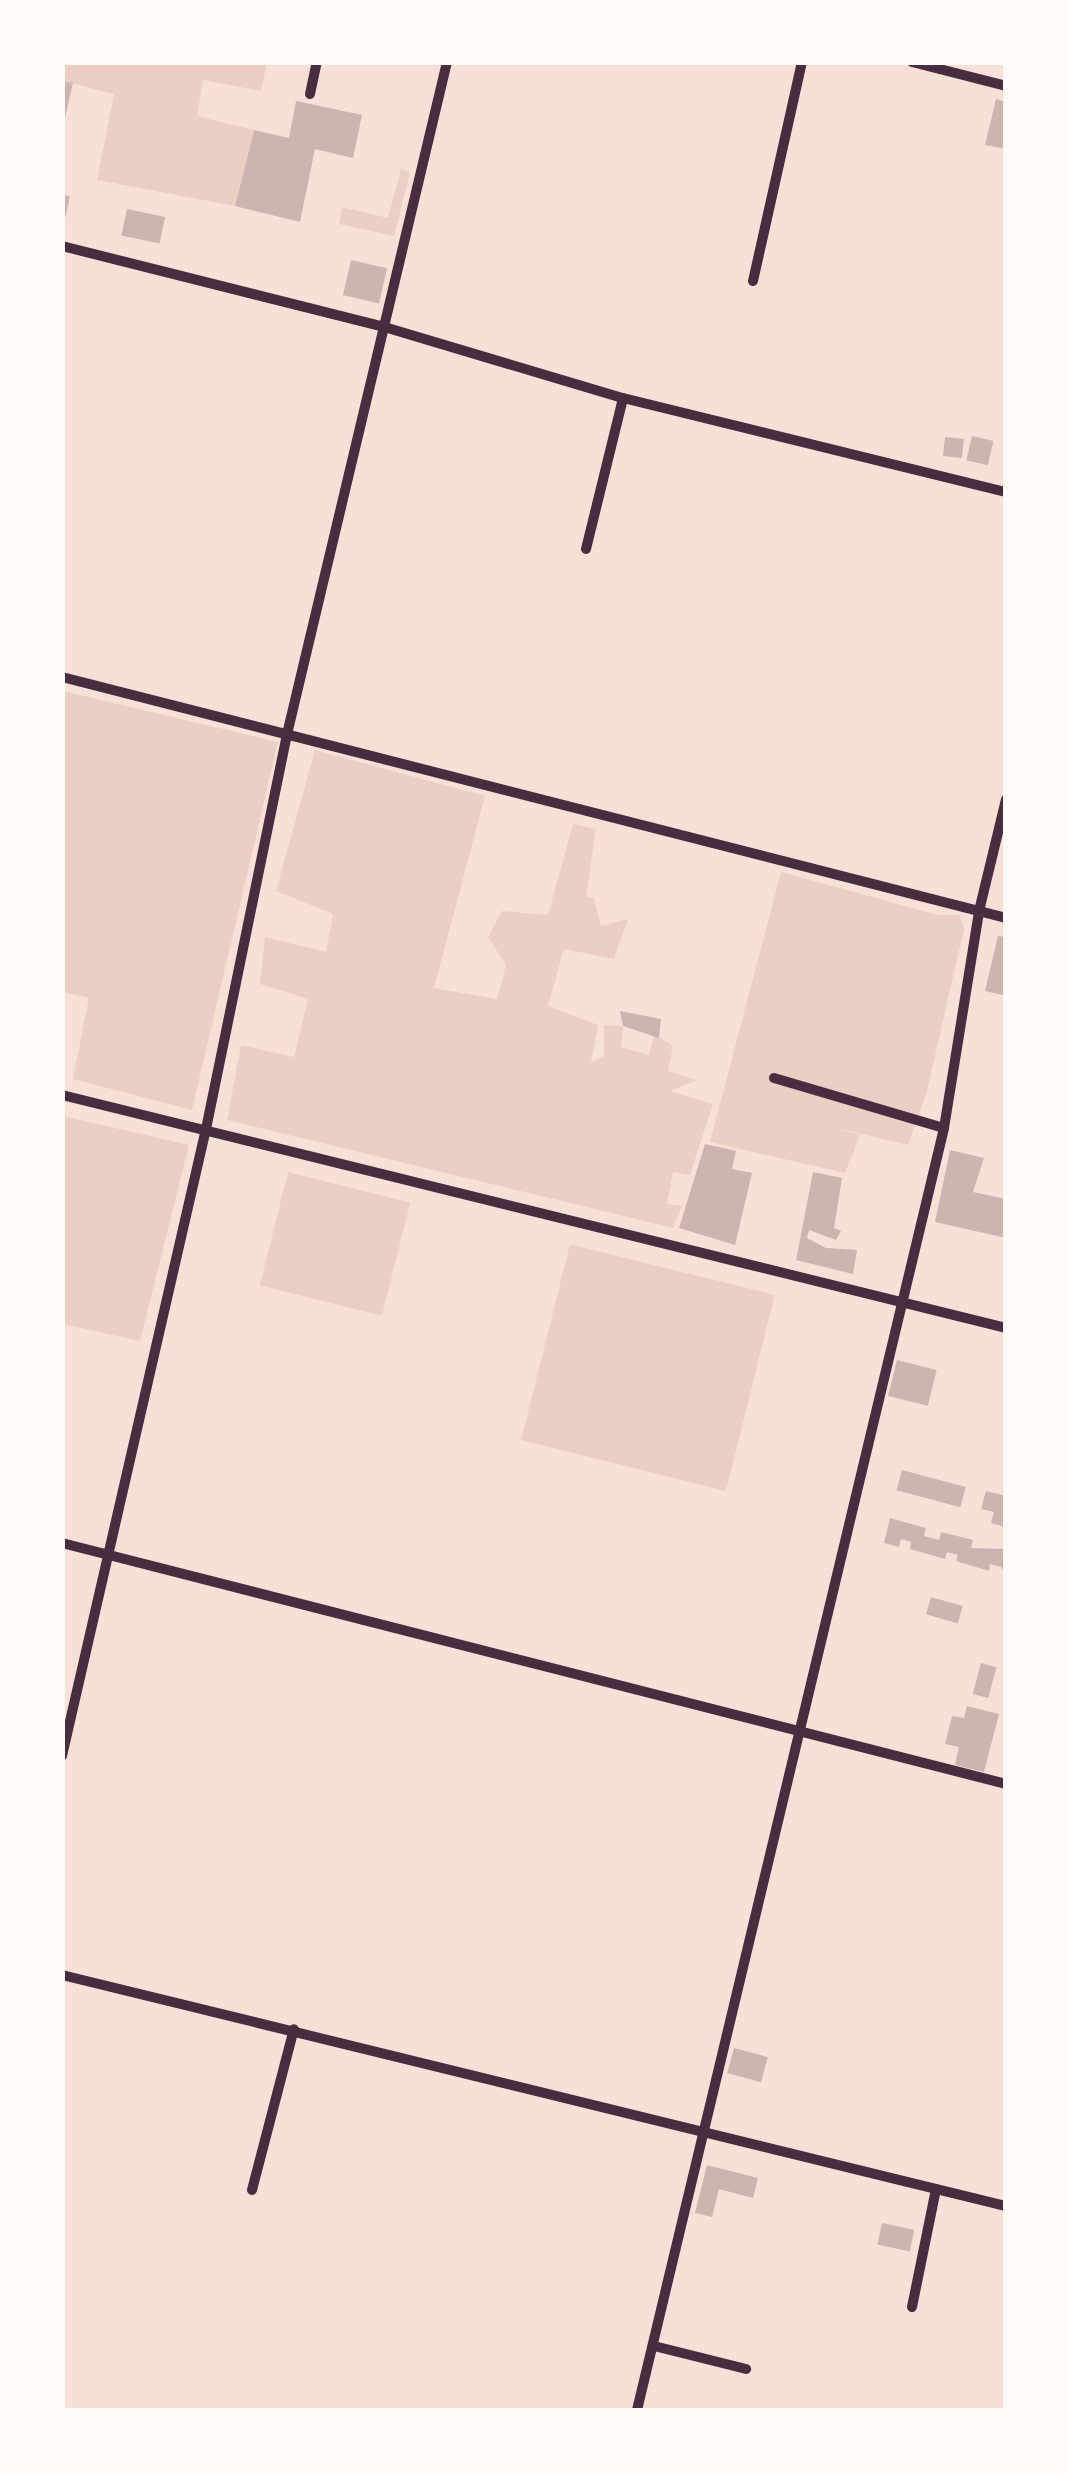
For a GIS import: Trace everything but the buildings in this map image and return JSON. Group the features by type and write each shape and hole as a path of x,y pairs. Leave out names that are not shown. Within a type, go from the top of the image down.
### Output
{"street":[{"path":"310,94 317,62"},
{"path":"62,1756 206,1130 288,730 381,326 447,62"},
{"path":"753,281 802,62"},
{"path":"912,62 1006,86"},
{"path":"62,246 381,326 623,398 1006,492"},
{"path":"586,549 623,398"},
{"path":"62,678 288,730 666,836 1006,918"},
{"path":"637,2410 944,1128 979,910 1006,799"},
{"path":"774,1078 944,1128"},
{"path":"62,1095 1006,1328"},
{"path":"62,1543 1006,1784"},
{"path":"62,1975 1006,2206"},
{"path":"252,2190 294,2029"},
{"path":"912,2307 936,2189"},
{"path":"654,2346 746,2368"}],"shaded area":[{"path":"63,63 267,63 261,91 203,80 197,116 254,130 235,206 97,180 114,94 63,81"},
{"path":"401,169 410,172 394,236 339,224 342,207 388,218"},
{"path":"63,691 278,742 192,1110 73,1079 89,998 63,992"},
{"path":"315,750 485,796 434,988 497,999 506,965 488,937 502,911 548,915 573,824 596,829 586,896 594,898 601,926 628,919 614,959 564,949 548,1006 598,1025 591,1063 604,1056 604,1025 623,1026 621,1047 649,1055 654,1034 673,1046 668,1071 697,1080 670,1091 713,1104 690,1175 673,1172 667,1204 682,1206 673,1228 227,1120 241,1045 294,1057 308,999 260,984 265,937 326,952 333,914 276,891"},
{"path":"781,872 938,915 960,915 964,929 926,1095 908,1145 832,1127 860,1135 845,1173 710,1142"},
{"path":"63,1116 189,1145 140,1341 63,1324"},
{"path":"288,1172 410,1202 382,1316 260,1286"},
{"path":"570,1244 775,1295 726,1491 521,1440"}]}
